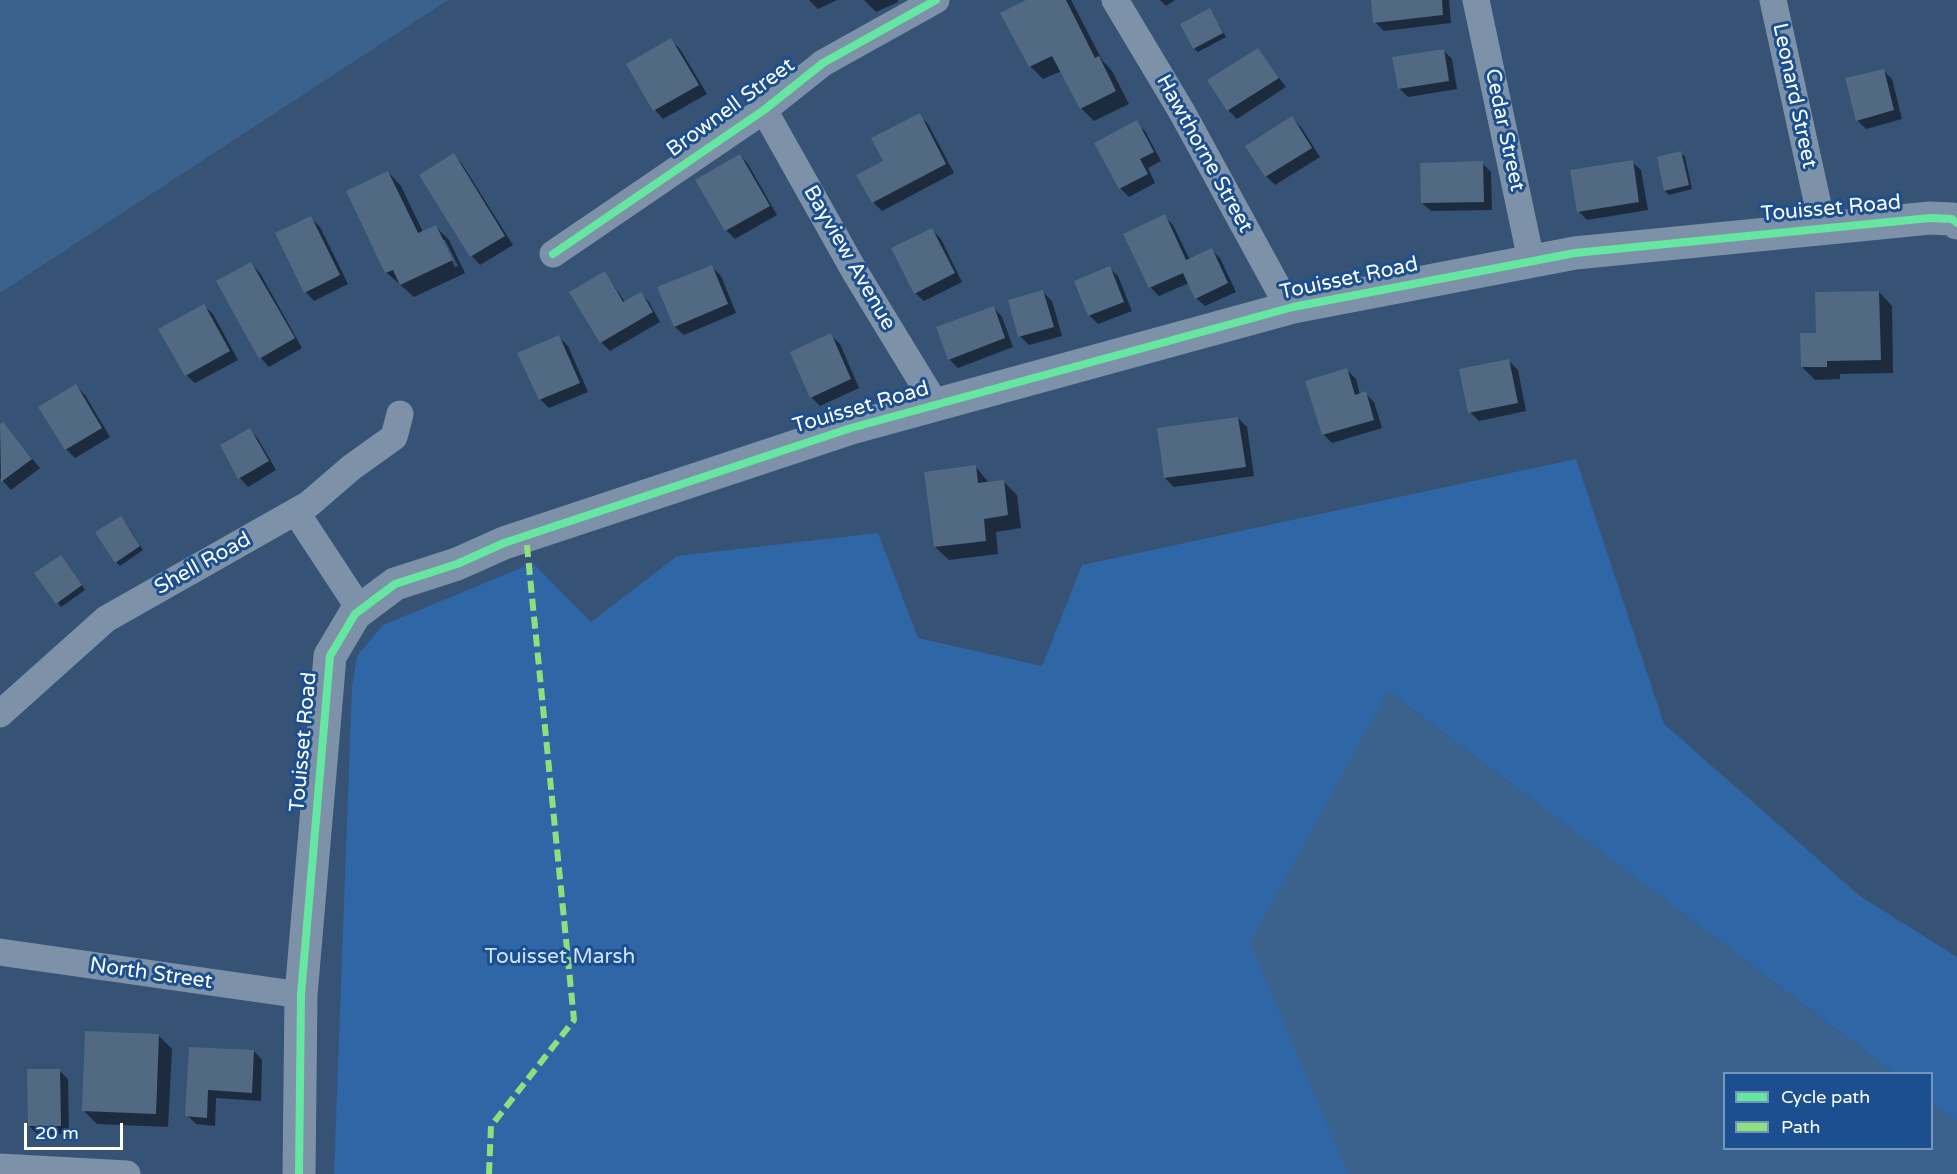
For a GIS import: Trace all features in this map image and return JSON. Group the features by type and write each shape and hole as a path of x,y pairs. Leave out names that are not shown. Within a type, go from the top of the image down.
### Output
{"street":[{"name":"Brownell Street","path":"553,254 764,110 823,63 936,0"},
{"name":"Hawthorne Street","path":"1115,0 1182,112 1290,310"},
{"name":"Cedar Street","path":"1476,0 1531,260"},
{"name":"Leonard Street","path":"1773,0 1823,228"},
{"name":"Bayview Avenue","path":"764,110 855,272 936,405"},
{"name":"Touisset Road","path":"299,1174 301,995 330,656 342,631 355,614 395,584 457,564 504,543 754,459 936,405 1290,310 1293,307 1531,260 1666,242 1930,218 1952,219 1957,222"},
{"name":"Shell Road","path":"0,714 106,619 296,512 394,437 400,414"},
{"path":"296,512 361,611"},
{"name":"North Street","path":"0,952 301,995"},
{"path":"0,1167 46,1172 127,1174"}],"green space":[{"name":"Touisset Marsh","path":"1576,459 1664,724 1860,896 1957,957 1957,1121 1933,1103 1933,1072 1893,1072 1388,691 1378,710 1444,1174 334,1174 352,687 357,656 383,625 533,563 591,622 677,556 878,533 918,638 1042,666 1082,565"}],"shaded area":[{"path":"0,0 448,0 0,293"},
{"path":"1388,691 1893,1072 1723,1072 1723,1150 1933,1150 1933,1103 1957,1121 1957,1174 1348,1174 1250,943"}],"building":[{"path":"1026,0 1066,0 1095,58 1099,56 1116,91 1080,109 1052,56 1029,67 1000,13"},
{"path":"1371,0 1442,0 1443,15 1373,23"},
{"path":"1210,8 1223,33 1193,49 1180,24"},
{"path":"671,38 699,85 653,111 626,64"},
{"path":"1258,48 1279,78 1227,111 1207,80"},
{"path":"1444,49 1449,81 1398,89 1392,57"},
{"path":"1884,69 1894,110 1856,121 1845,78"},
{"path":"920,113 946,164 872,203 856,175 883,161 871,138"},
{"path":"1292,116 1312,148 1265,177 1245,146"},
{"path":"1137,120 1154,152 1140,159 1148,174 1119,189 1094,143"},
{"path":"1681,151 1689,185 1664,191 1657,157"},
{"path":"454,153 505,236 470,257 419,175"},
{"path":"740,154 770,206 725,231 695,180"},
{"path":"1633,160 1639,202 1577,212 1570,170"},
{"path":"1483,161 1484,202 1421,203 1420,163"},
{"path":"388,171 418,233 436,225 453,260 400,285 393,270 385,273 346,191"},
{"path":"1165,214 1186,260 1212,248 1228,283 1195,299 1183,273 1149,288 1123,234"},
{"path":"311,216 340,275 304,293 275,233"},
{"path":"932,228 955,273 914,294 891,248"},
{"path":"251,262 295,338 259,359 216,281"},
{"path":"712,265 728,304 674,327 657,287"},
{"path":"1110,266 1124,302 1088,316 1074,281"},
{"path":"605,271 623,302 641,292 653,312 600,343 569,292"},
{"path":"1043,290 1054,327 1018,337 1008,300"},
{"path":"1879,291 1881,360 1827,361 1827,367 1801,367 1800,333 1816,333 1815,292"},
{"path":"204,304 230,351 185,376 158,329"},
{"path":"994,306 1005,338 948,360 936,327"},
{"path":"831,333 851,379 810,398 790,352"},
{"path":"559,335 580,383 539,400 517,353"},
{"path":"1509,359 1518,403 1468,413 1459,369"},
{"path":"1347,368 1355,395 1366,391 1374,420 1322,435 1305,381"},
{"path":"76,384 102,428 65,450 38,407"},
{"path":"1238,417 1246,467 1164,478 1157,428"},
{"path":"3,422 32,459 1,482 0,424"},
{"path":"250,428 269,461 238,479 220,445"},
{"path":"976,465 978,483 1004,480 1008,515 984,519 986,541 934,547 924,472"},
{"path":"121,516 140,546 115,563 95,532"},
{"path":"61,555 82,585 56,604 34,573"},
{"path":"85,1031 159,1034 156,1114 82,1111"},
{"path":"189,1047 254,1050 252,1093 208,1090 207,1118 185,1116"},
{"path":"27,1069 60,1069 61,1126 28,1126"}],"marked path":[{"path":"489,1174 491,1126 574,1020 526,536"}],"cycle path":[{"path":"553,254 764,110 823,63 936,0"},
{"path":"299,1174 301,995 330,656 355,614 395,584 457,564 504,543 851,428 1293,307 1575,253 1930,218 1952,219 1957,223"}]}
